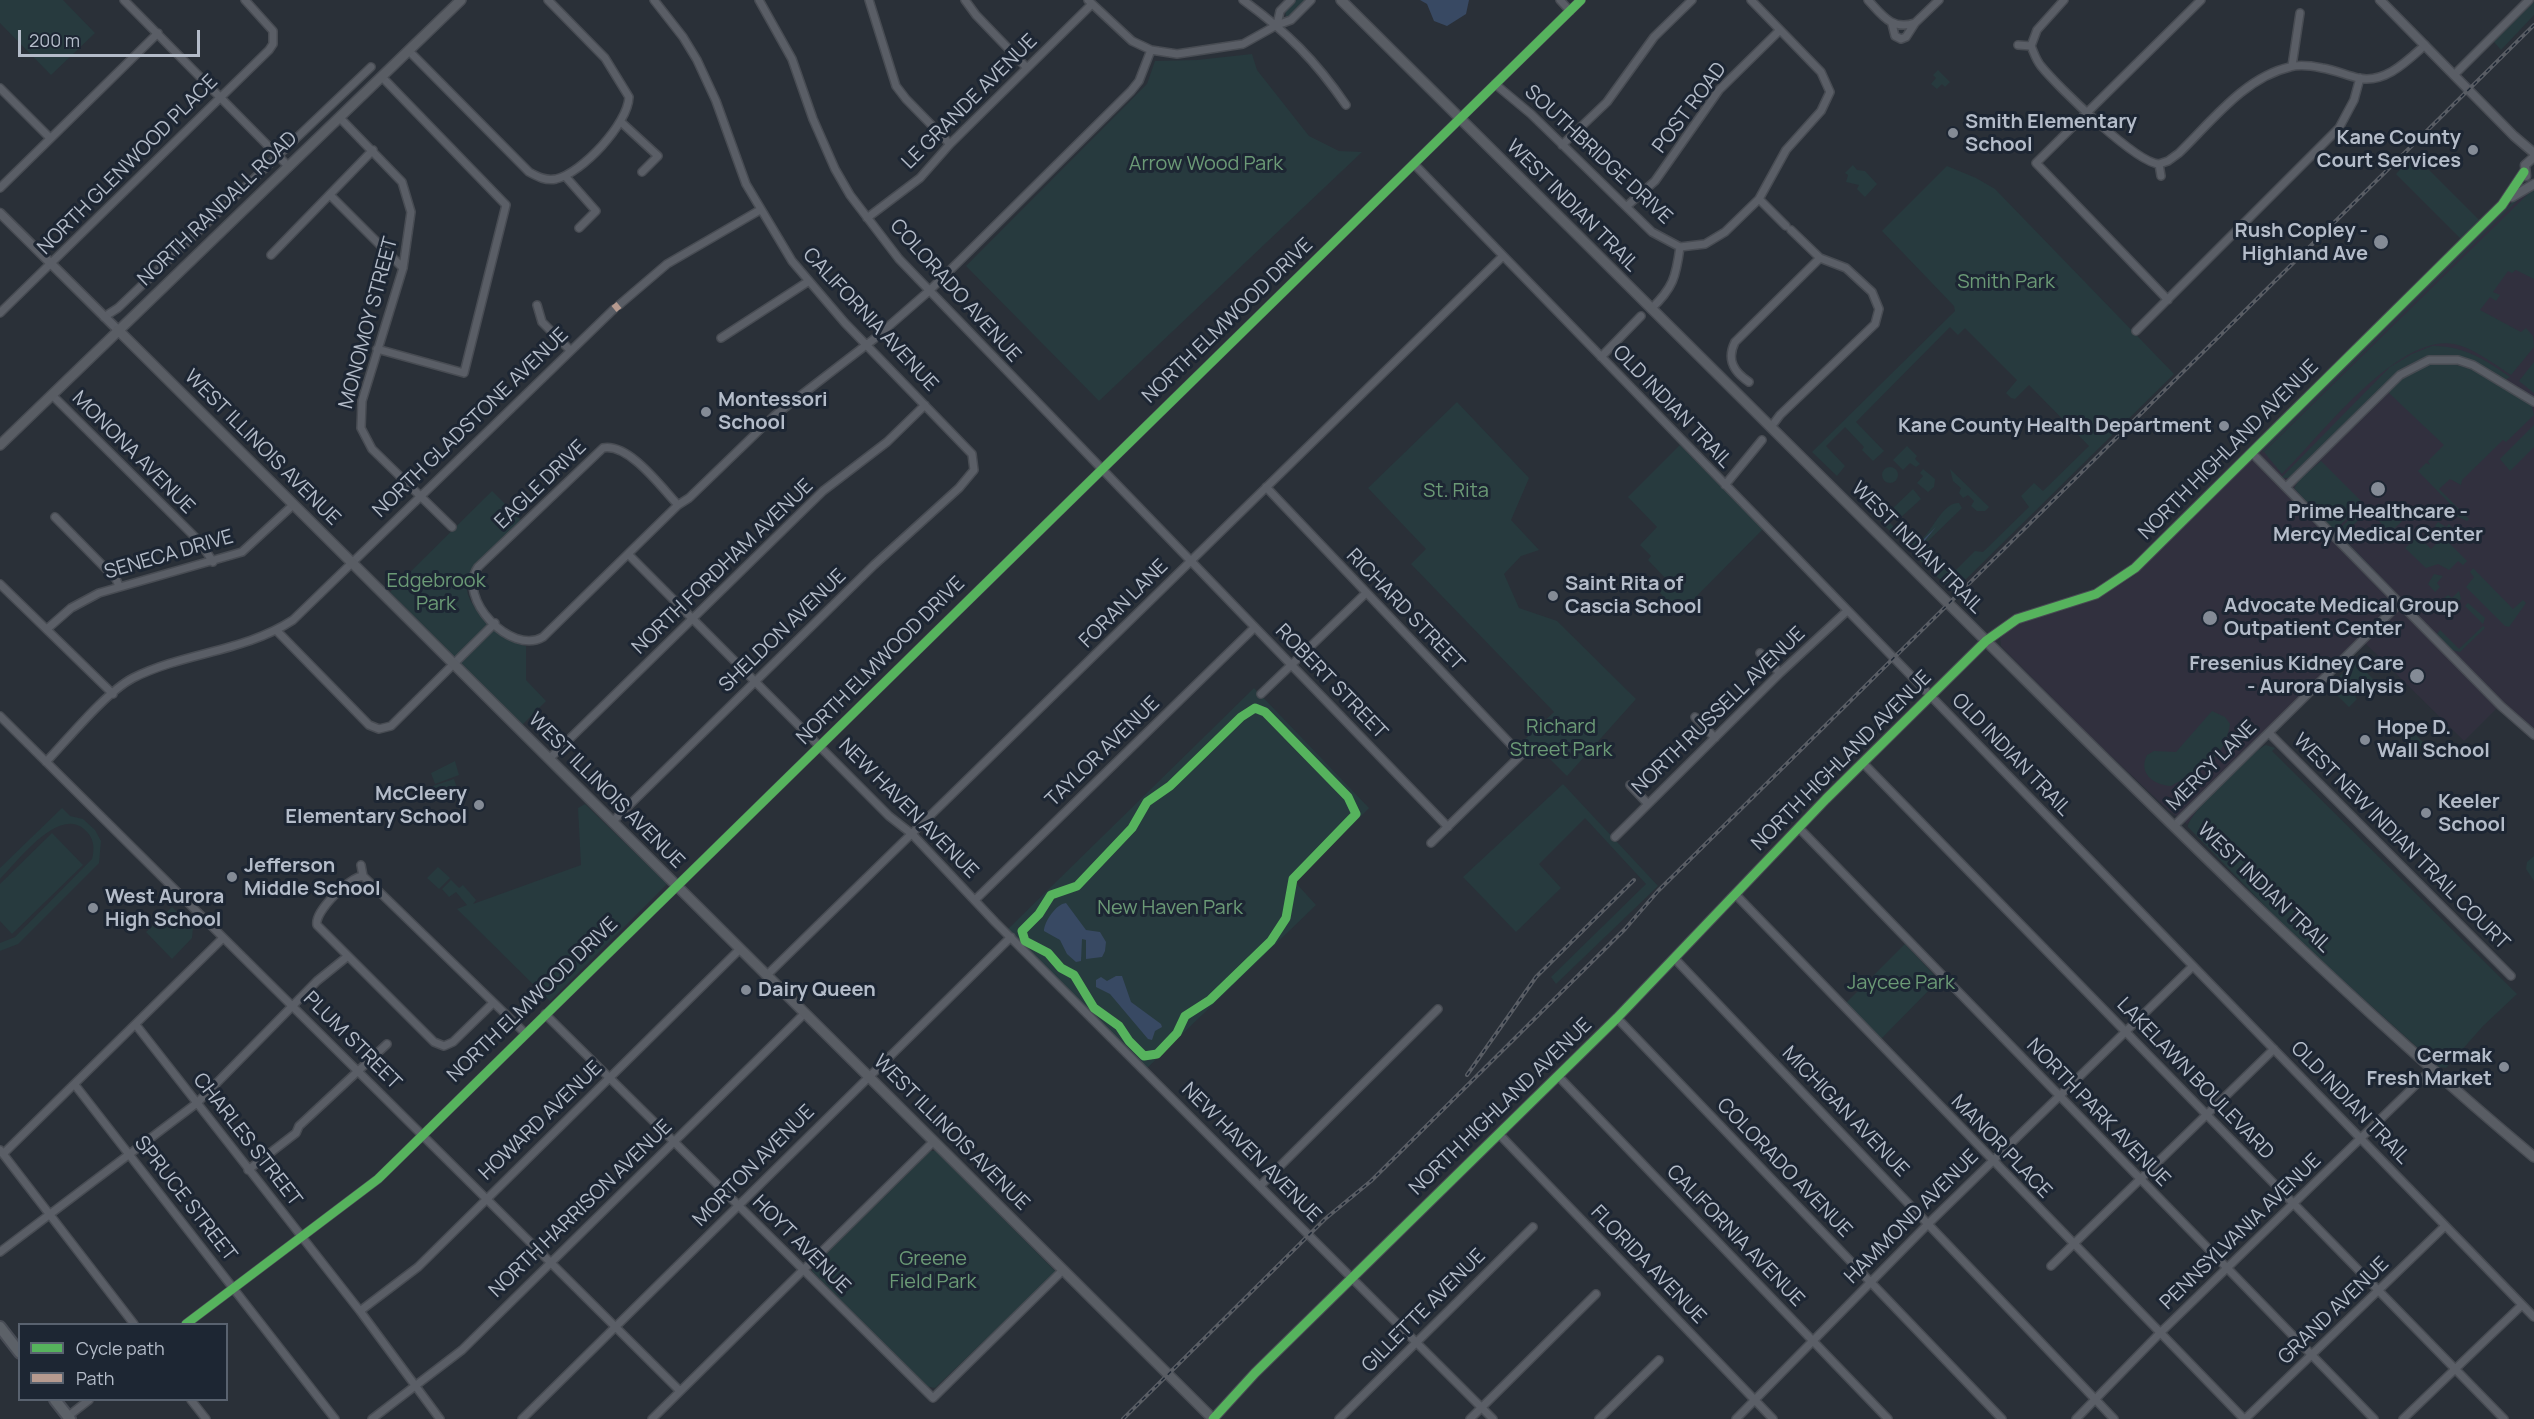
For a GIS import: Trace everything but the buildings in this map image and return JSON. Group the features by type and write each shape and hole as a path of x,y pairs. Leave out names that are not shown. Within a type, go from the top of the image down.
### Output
{"main road":[{"name":"NORTH RANDALL ROAD","path":"0,445 461,0"},
{"name":"WEST INDIAN TRAIL","path":"1341,0 2174,826 2431,1070 2534,1157"},
{"name":"WEST ILLINOIS AVENUE","path":"118,330 1213,1419"},
{"path":"0,1327 18,1350"},
{"path":"57,1401 68,1418"}],"street":[{"path":"124,0 222,96 289,167"},
{"name":"NORTH GLENWOOD PLACE","path":"0,313 269,50 274,38 269,24 245,0"},
{"path":"409,51 529,172 548,180 565,176 582,164 621,122 629,97 605,58 548,0"},
{"name":"CALIFORNIA AVENUE","path":"654,0 698,60 716,101 746,184 792,261 972,454 975,464"},
{"name":"COLORADO AVENUE","path":"759,0 792,60 813,119 835,169 867,218 899,259 929,291 1190,561"},
{"path":"869,0 896,86 950,144"},
{"path":"965,0 976,15 1028,68"},
{"path":"1243,0 1277,25 1321,68 1346,105"},
{"path":"1277,25 1280,11 1291,0"},
{"path":"1090,2 1132,41 1151,50 1177,54 1233,47 1258,38 1277,25 1291,20 1311,0"},
{"path":"1560,0 1570,10"},
{"name":"NORTH ELMWOOD DRIVE","path":"187,1323 378,1179 1581,0"},
{"path":"1562,145 1607,102 1654,37 1692,0"},
{"path":"1651,309 1666,295 1676,278 1680,247 1706,244 1725,232 1759,199 1785,150 1821,111 1830,92 1821,72 1751,0"},
{"path":"1868,0 1892,24 1895,36 1901,39 1910,33 1915,23 1938,0"},
{"path":"2064,0 2037,30 2031,46 2045,71 2087,112 2143,158 2159,164 2179,153 2247,87 2268,75 2292,66 2313,66 2360,78 2381,76 2393,71 2425,45"},
{"path":"2168,300 2036,164 2201,0"},
{"path":"2380,0 2534,155"},
{"path":"2454,75 2529,0"},
{"name":"LE GRANDE AVENUE","path":"867,218 920,178 950,144 1028,68 1090,2"},
{"path":"2292,66 2300,13"},
{"path":"1892,24 1905,26 1915,23"},
{"name":"POST ROAD","path":"1626,206 1655,181 1719,90 1780,30"},
{"path":"0,188 158,33"},
{"path":"2018,45 2031,46"},
{"path":"276,631 369,725 379,729 391,726 495,623 515,640 528,643 538,640 774,416 929,291 1131,91 1139,81 1151,50"},
{"name":"NORTH RANDALL ROAD","path":"104,317 118,308 371,67"},
{"path":"377,349 464,373 506,205 382,77"},
{"path":"2136,330 2339,128 2354,100 2360,78"},
{"name":"SOUTHBRIDGE DRIVE","path":"1495,84 1652,232 1680,247"},
{"path":"0,88 50,138"},
{"name":"MONOMOY STREET","path":"340,118 402,182 408,198 411,229 403,267 362,401 361,428 372,449 452,527"},
{"path":"621,122 658,156 642,172"},
{"path":"2514,136 2524,155 2528,179 2534,183"},
{"path":"271,255 373,150"},
{"name":"NORTH HIGHLAND AVENUE","path":"2502,205 2534,155"},
{"name":"OLD INDIAN TRAIL","path":"1414,164 2534,1317"},
{"path":"2159,164 2161,176"},
{"path":"565,176 596,211 579,228"},
{"name":"NORTH HIGHLAND AVENUE","path":"1213,1419 1255,1373 1617,1018 1737,896 1798,828 1986,641 2021,617 2080,600 2114,584 2138,565 2502,205 2534,183"},
{"path":"330,195 403,267"},
{"path":"1759,199 1820,258 1846,268 1872,292 1879,309 1875,324 1780,415 1771,428"},
{"name":"NORTH GLADSTONE AVENUE","path":"46,762 112,694 130,680 150,671 246,644 276,631 304,611 616,307 667,264 760,210"},
{"name":"WEST ILLINOIS AVENUE","path":"0,213 118,330"},
{"name":"FORAN LANE","path":"767,975 1503,256"},
{"path":"1749,382 1733,368 1730,360 1735,342 1820,258"},
{"path":"721,338 809,281"},
{"path":"537,305 542,322 570,350"},
{"path":"1601,357 1641,316"},
{"path":"2286,487 2400,375 2429,360 2458,360 2473,365 2534,402"},
{"name":"MONONA AVENUE","path":"52,395 200,542 213,562"},
{"name":"NORTH FORDHAM AVENUE","path":"549,759 824,491 887,442 926,405"},
{"path":"1725,485 1762,440"},
{"name":"EAGLE DRIVE","path":"495,623 474,599 471,586 475,572 603,448 613,447 627,453 678,505"},
{"path":"2252,453 2501,706 2534,735"},
{"name":"SHELDON AVENUE","path":"612,822 874,565 959,488 974,470 975,464"},
{"name":"RICHARD STREET","path":"1266,487 1521,755 1448,827"},
{"name":"SENECA DRIVE","path":"47,629 79,603 119,586 213,562 248,549 293,504"},
{"path":"55,517 116,579 119,586"},
{"name":"NEW HAVEN AVENUE","path":"628,554 819,747 890,816 912,834 1011,937 1493,1419"},
{"name":"ROBERT STREET","path":"1190,561 1448,827"},
{"path":"0,584 112,694"},
{"path":"1261,694 1366,592"},
{"name":"MERCY LANE","path":"2174,826 2400,603"},
{"name":"NORTH RUSSELL AVENUE","path":"1615,837 1779,673 1847,611"},
{"name":"TAYLOR AVENUE","path":"975,900 1254,628"},
{"path":"1760,653 1779,673"},
{"name":"PLUM STREET","path":"0,716 680,1391"},
{"path":"1695,717 1715,738"},
{"name":"WEST NEW INDIAN TRAIL COURT","path":"2268,733 2511,976"},
{"name":"LAKELAWN BOULEVARD","path":"1863,763 2504,1419"},
{"path":"1630,785 1648,804"},
{"path":"1431,843 1448,827"},
{"name":"NORTH PARK AVENUE","path":"1798,828 2374,1419"},
{"path":"361,865 363,876 525,1033"},
{"path":"363,876 350,881 319,913 316,919 319,928 435,1042 444,1046 453,1042 494,1003"},
{"name":"MANOR PLACE","path":"1737,896 2244,1419"},
{"name":"MORTON AVENUE","path":"522,1419 1011,937"},
{"path":"133,1323 2,1152 75,1085 223,938"},
{"name":"HOWARD AVENUE","path":"360,1311 418,1267 740,949"},
{"path":"0,1252 197,1103 292,1006 348,956"},
{"name":"MICHIGAN AVENUE","path":"1675,959 1929,1222 2114,1419"},
{"name":"HAMMOND AVENUE","path":"1736,1419 1929,1222 2193,966"},
{"path":"1260,1186 1438,1010"},
{"name":"NORTH HARRISON AVENUE","path":"372,1419 462,1350 805,1013"},
{"name":"HOYT AVENUE","path":"545,1014 933,1398 1063,1270"},
{"name":"COLORADO AVENUE","path":"1617,1018 2002,1419"},
{"name":"CHARLES STREET","path":"136,1025 360,1311 440,1419"},
{"path":"248,1170 296,1132 299,1126 387,1044"},
{"path":"2051,1266 2274,1049"},
{"name":"PENNSYLVANIA AVENUE","path":"2076,1419 2160,1333 2431,1070"},
{"name":"CALIFORNIA AVENUE","path":"1558,1076 1888,1419"},
{"name":"SPRUCE STREET","path":"75,1085 335,1419"},
{"name":"FLORIDA AVENUE","path":"1499,1134 1773,1419"},
{"path":"652,1419 934,1141"},
{"name":"GRAND AVENUE","path":"2244,1419 2445,1226"},
{"name":"GILLETTE AVENUE","path":"1339,1419 1533,1227"},
{"path":"1470,1419 1596,1294"},
{"path":"2403,1419 2522,1305"},
{"path":"1599,1419 1659,1360"},
{"path":"68,1418 88,1401"},
{"path":"192,1401 206,1419"}],"shaded area":[{"name":"Prime Healthcare - Mercy Medical Center","path":"2534,186 2534,741 2498,707 2464,741 2365,643 2216,789 2187,824 2168,810 2088,734 2001,646 2000,635 2020,621 2095,600 2134,576 2512,202"}],"green space":[{"path":"0,0 63,0 95,33 51,75 0,23"},
{"path":"1296,0 1306,0 1290,16 1286,16 1285,11"},
{"path":"2534,2 2534,15 2501,50 2494,42"},
{"name":"Arrow Wood Park","path":"1252,54 1257,70 1309,136 1339,151 1362,152 1099,401 966,266 1147,84 1155,61 1197,60"},
{"path":"1938,70 1950,82 1945,87 1942,84 1937,89 1931,84 1936,78 1933,75"},
{"path":"2414,155 2479,220 2461,239 2396,174"},
{"path":"1853,165 1857,170 1865,171 1877,184 1865,197 1857,189 1859,185 1846,182 1848,175 1845,173"},
{"name":"Smith Park","path":"1947,166 1995,189 2174,374 1953,592 1907,548 1916,538 1923,538 1949,506 1959,503 1962,508 1926,543 1954,572 1975,551 1983,552 2029,507 2021,496 2034,483 2043,491 2089,446 2029,385 2015,399 2011,398 2006,393 2017,380 1965,328 1958,335 1950,327 1856,422 1884,451 1873,461 1862,450 1864,447 1845,427 1826,446 1845,466 1837,476 1812,452 1955,311 1954,306 1882,231"},
{"path":"2534,188 2534,279 2516,270 2512,273 2508,271 2493,292 2500,295 2496,301 2490,297 2480,310 2521,332 2526,328 2533,336 2534,347 2511,375 2491,361 2454,344 2432,345 2409,354 2361,391 2282,474 2264,452"},
{"path":"2527,191 2262,453 2264,447 2487,227 2522,193"},
{"path":"2432,346 2464,351 2483,359 2510,377 2505,380 2477,364 2451,356 2425,358 2410,364 2395,374 2290,478 2281,478 2390,367"},
{"path":"2534,362 2534,393 2519,381"},
{"path":"2439,363 2464,367 2487,377 2531,404 2534,415 2506,442 2503,440 2462,480 2461,485 2450,479 2439,489 2469,519 2467,521 2456,516 2459,513 2418,471 2426,463 2430,465 2428,461 2444,445 2389,393 2403,376 2425,366"},
{"name":"St. Rita","path":"1457,402 1529,478 1511,520 1539,550 1521,556 1504,574 1519,608 1557,621 1636,699 1567,776 1540,749 1530,752 1521,743 1554,712 1411,564 1426,549 1368,488"},
{"path":"2534,425 2534,447 2510,471 2500,459"},
{"path":"1680,445 1763,529 1680,613 1660,593 1659,591 1668,581 1648,560 1651,556 1640,545 1657,527 1628,497"},
{"path":"1907,446 1917,456 1915,459 1920,464 1916,467 1910,463 1903,470 1893,460"},
{"path":"2321,461 2363,503 2334,531 2294,488 2300,479"},
{"path":"1890,467 1896,469 1898,475 1896,481 1890,483 1884,481 1882,475 1884,469"},
{"path":"1923,469 1935,479 1934,487 1928,492 1917,483 1923,476 1920,473"},
{"path":"1950,469 1989,507 1985,511 1977,511 1971,506 1974,501 1968,495 1963,498 1959,493 1961,488 1953,481"},
{"path":"1913,489 1921,499 1899,519 1890,511"},
{"name":"Edgebrook Park","path":"492,491 521,520 476,564 469,576 467,590 474,607 490,625 509,639 526,646 526,680 546,701 522,725 390,592"},
{"path":"2364,504 2366,513 2346,532 2336,533"},
{"path":"1872,505 1895,528 1890,531 1868,509"},
{"path":"2401,511 2406,517 2392,531 2399,537 2397,539 2377,519 2381,515 2396,515"},
{"path":"2438,522 2446,527 2449,524 2457,533 2448,542 2467,561 2463,565 2458,561 2449,570 2438,564 2426,568 2405,548 2418,536 2431,549 2444,536 2435,526"},
{"path":"2350,538 2352,540 2349,544 2401,598 2346,544"},
{"path":"2473,568 2513,609 2523,600 2526,603 2509,627 2505,626 2466,587 2474,577 2470,572"},
{"path":"2434,574 2443,576 2437,583 2440,587 2435,592 2428,584"},
{"path":"2459,591 2461,599 2455,607 2449,607 2442,600 2448,595 2452,598"},
{"path":"2468,603 2485,618 2483,624 2465,606"},
{"path":"2483,626 2485,628 2460,652 2452,650 2437,634 2440,630 2459,649"},
{"path":"2355,661 2375,681 2355,697 2357,699 2349,707 2329,687"},
{"name":"New Haven Park","path":"1254,688 1369,808 1295,882 1316,905 1145,1070 1006,931"},
{"path":"2212,711 2225,717 2230,724 2223,746 2217,755 2201,769 2171,786 2158,783 2149,777 2144,767 2147,755 2154,751 2176,752"},
{"path":"2414,733 2423,742 2419,751 2406,743"},
{"path":"2266,745 2275,748 2272,751 2517,994 2483,1026 2446,1068 2439,1067 2293,935 2188,827 2190,820 2221,784"},
{"path":"455,761 459,775 435,784 431,773"},
{"path":"454,779 458,791 437,800 433,786"},
{"path":"1563,784 1658,886 1556,984 1551,977 1646,884 1585,818 1539,864 1561,888 1516,932 1463,877"},
{"path":"585,804 667,884 550,1001 457,909 467,905 456,892 449,897 442,889 451,880 459,888 463,885 476,900 473,904 581,865 578,808"},
{"path":"62,808 70,816 83,819 95,830 101,841 99,863 18,944 0,951 0,943 15,937 92,859 93,843 87,832 74,824 62,825 39,839 0,879 0,868"},
{"path":"52,833 83,865 12,934 0,921 0,884"},
{"path":"2534,856 2534,881 2526,869 2527,862"},
{"path":"438,867 450,878 439,889 427,878"},
{"path":"172,907 193,928 192,938 172,959 146,932"},
{"name":"Jaycee Park","path":"1905,944 1939,980 1881,1039 1846,1003"},
{"name":"Greene Field Park","path":"930,1151 936,1151 1056,1272 935,1388 925,1386 812,1271 814,1265"}],"water":[{"path":"1420,0 1469,0 1466,14 1447,26 1434,21 1427,4"},
{"path":"1936,527 1922,544 1934,558 1927,563 1915,551 1915,548"},
{"path":"1066,903 1086,930 1100,932 1106,942 1102,957 1086,959 1086,940 1082,939 1081,961 1076,962 1067,954 1060,940 1044,931 1051,914"},
{"path":"1116,976 1122,976 1131,1002 1161,1024 1162,1027 1155,1031 1152,1040 1148,1039 1110,994 1096,987 1096,980 1101,977 1107,981"}],"railway":[{"path":"1123,1419 1325,1219 1371,1181 1625,929 1658,891 2534,25"},
{"path":"1467,1075 1536,977 1634,880"}],"marked path":[{"path":"614,309 619,305"}],"cycle path":[{"path":"187,1323 378,1179 1581,0"},
{"path":"1213,1419 1255,1373 1617,1018 1826,799 1986,641 2017,619 2096,594 2135,568 2502,205 2524,172"},
{"path":"1255,708 1265,712 1348,797 1356,814 1293,879 1286,918 1271,941 1210,1000 1185,1016 1177,1033 1157,1054 1144,1056 1129,1041 1119,1026 1094,1008 1074,975 1061,968 1048,953 1025,941 1022,931 1039,914 1051,895 1077,886 1132,828 1147,802 1170,786 1241,717 1255,708"}],"place":[{"name":"Smith Elementary School","path":"1953,133"},
{"name":"Kane County Court Services","path":"2473,150"},
{"name":"Rush Copley - Highland Ave","path":"2381,242"},
{"name":"Montessori School","path":"706,412"},
{"name":"Kane County Health Department","path":"2224,426"},
{"name":"Prime Healthcare - Mercy Medical Center","path":"2378,489"},
{"name":"Saint Rita of Cascia School","path":"1553,596"},
{"name":"Advocate Medical Group Outpatient Center","path":"2210,618"},
{"name":"Fresenius Kidney Care - Aurora Dialysis","path":"2417,676"},
{"name":"Hope D. Wall School","path":"2365,740"},
{"name":"McCleery Elementary School","path":"479,805"},
{"name":"Keeler School","path":"2426,813"},
{"name":"Jefferson Middle School","path":"232,877"},
{"name":"West Aurora High School","path":"93,908"},
{"name":"Dairy Queen","path":"746,990"},
{"name":"Cermak Fresh Market","path":"2504,1067"}],"park label":[{"name":"Richard Street Park","path":"1561,738"}]}
